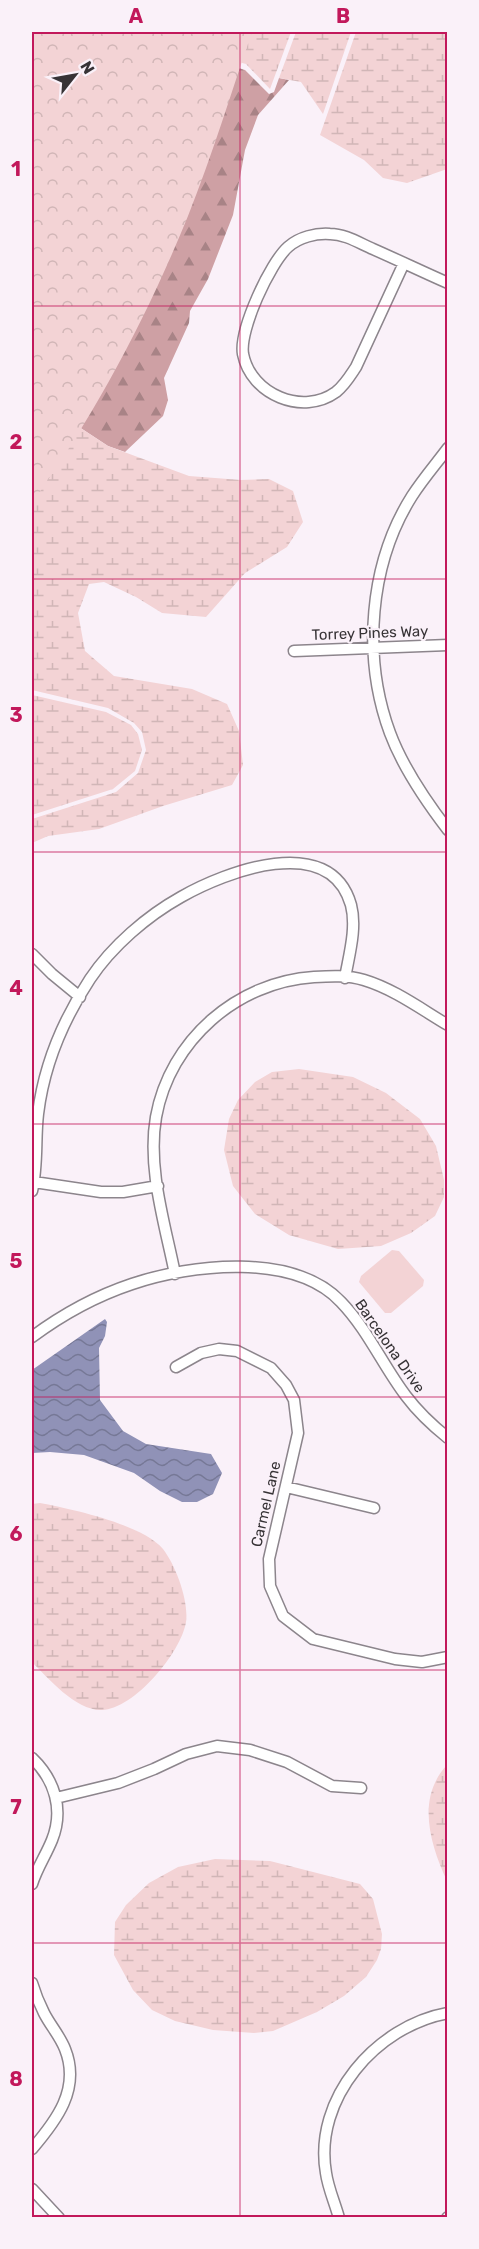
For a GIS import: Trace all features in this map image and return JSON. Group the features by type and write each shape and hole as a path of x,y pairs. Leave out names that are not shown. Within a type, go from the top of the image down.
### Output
{"street":[{"path":"404,263 356,366 346,383 336,392 322,399 295,402 267,390 257,381 243,354 246,324 277,260 289,245 302,238 315,234 342,235 404,263 447,283"},
{"path":"447,448 412,496 388,549 376,598 373,634 375,674 390,732 416,786 447,830"},
{"name":"Torrey Pines Way","path":"294,651 447,645"},
{"path":"158,1186 123,1192 101,1192 33,1186 38,1114 53,1047 91,977 129,935 180,897 222,876 280,863 302,862 319,867 332,876 351,905 353,929 345,978"},
{"path":"32,954 80,997"},
{"path":"175,1274 158,1186 153,1143 156,1116 171,1073 192,1039 214,1017 237,1000 269,985 299,978 331,976 363,980 399,995 447,1025"},
{"name":"Barcelona Drive","path":"32,1336 63,1315 100,1296 135,1283 175,1274 226,1267 261,1268 292,1273 340,1300 361,1326 406,1396 447,1438"},
{"name":"Carmel Lane","path":"176,1367 201,1353 219,1349 237,1351 270,1368 286,1385 294,1400 298,1433 269,1559 270,1586 283,1616 314,1639 395,1659 422,1662 447,1657"},
{"path":"286,1487 374,1508"},
{"path":"56,1798 118,1783 186,1754 218,1746 250,1750 286,1762 332,1786 360,1788"},
{"path":"32,1758 53,1787 57,1822 52,1841 36,1871 32,1884"},
{"path":"32,1987 44,2014 65,2048 70,2080 61,2112 32,2149"},
{"path":"339,2217 326,2173 326,2140 331,2111 340,2092 348,2077 362,2062 396,2034 423,2020 447,2013"},
{"path":"32,2189 59,2217"}],"green space":[{"path":"32,32 291,32 270,89 246,64 198,51"},
{"path":"32,32 252,32 197,193 155,291 98,400 32,503"},
{"path":"296,32 351,32 323,114 301,82 279,78"},
{"path":"356,32 447,32 447,169 407,183 383,178 364,160 320,135"},
{"path":"197,55 245,70 269,94 274,92 279,78 289,80 258,115 245,150 233,215 208,279 190,311 189,323 164,378 168,400 163,416 125,452 108,446 73,423"},
{"path":"32,405 73,423 108,446 189,476 241,480 269,479 293,491 303,522 287,547 245,573 206,617 162,613 136,597 104,582 89,584 78,613 85,651 114,676 192,689 227,704 239,731 243,765 232,785 99,829 48,836 32,843 32,819 116,792 138,773 146,750 142,732 134,723 108,708 32,690"},
{"path":"32,695 106,712 131,725 138,734 142,750 135,771 113,789 32,815"},
{"path":"299,1069 353,1077 386,1093 420,1119 436,1146 444,1180 444,1197 435,1216 411,1233 381,1246 338,1249 289,1235 255,1214 233,1186 224,1150 229,1119 238,1100 255,1082 272,1072"},
{"path":"392,1250 399,1251 424,1280 423,1286 391,1313 385,1313 359,1282 361,1276"},
{"path":"40,1503 105,1519 153,1540 163,1549 180,1584 186,1604 186,1622 175,1649 166,1663 141,1690 115,1707 102,1710 82,1705 63,1692 32,1662 32,1504"},
{"path":"447,1765 447,1881 431,1837 429,1806 437,1778"},
{"path":"215,1859 270,1861 360,1884 373,1899 382,1934 381,1949 377,1960 366,1977 344,1996 317,2012 273,2031 254,2033 213,2030 175,2021 152,2010 133,1990 114,1955 115,1922 126,1905 149,1883 178,1867"}],"water":[{"path":"105,1319 107,1322 105,1336 99,1348 100,1400 123,1431 146,1444 211,1454 222,1473 213,1494 197,1502 182,1502 160,1491 134,1473 84,1455 32,1453 32,1370"}]}
